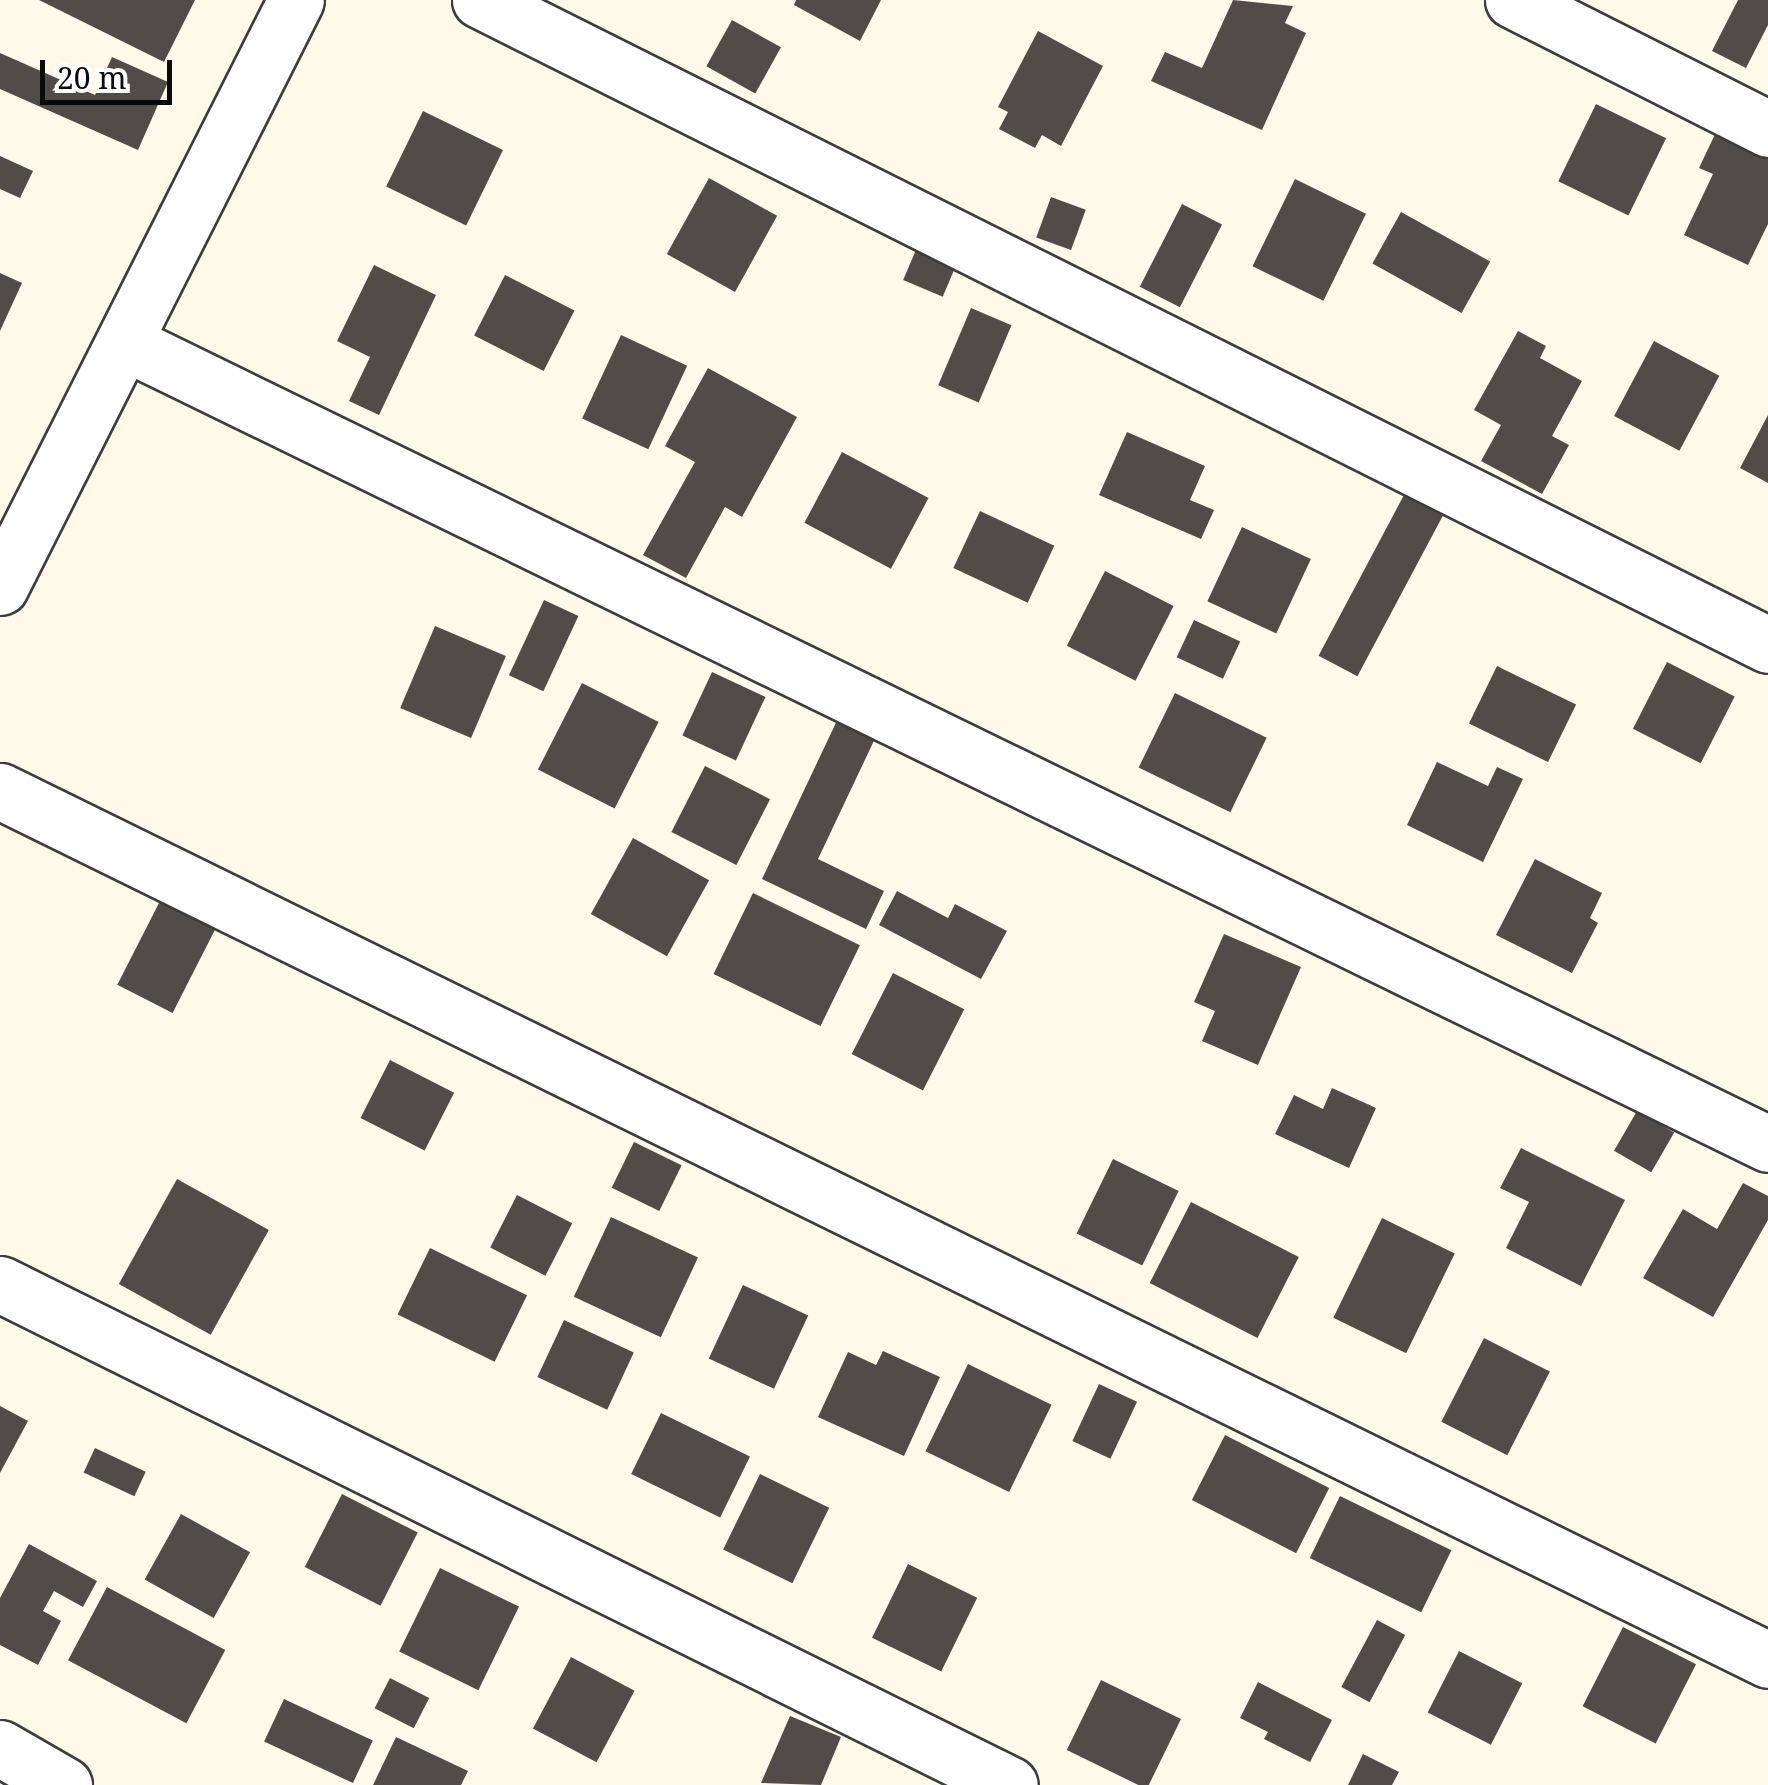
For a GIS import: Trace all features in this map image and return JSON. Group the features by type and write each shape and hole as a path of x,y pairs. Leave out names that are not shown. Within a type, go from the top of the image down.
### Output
{"street":[{"path":"0,586 296,0"},
{"path":"480,0 1768,645"},
{"path":"1513,0 1768,129"},
{"path":"124,342 1768,1144"},
{"path":"0,791 1768,1660"},
{"path":"0,1284 1010,1785"},
{"path":"0,1748 64,1785"}],"building":[{"path":"39,0 195,0 164,62"},
{"path":"796,0 881,0 860,41 794,5"},
{"path":"1233,0 1293,6 1285,23 1306,33 1262,130 1151,81 1165,52 1202,68"},
{"path":"1738,0 1768,0 1768,25 1746,68 1712,51"},
{"path":"732,20 781,47 755,94 706,66"},
{"path":"1038,31 1103,66 1061,146 1042,135 1035,148 999,129 1008,112 998,107"},
{"path":"0,53 95,95 112,57 168,82 138,150 0,89"},
{"path":"1596,104 1666,138 1628,215 1558,181"},
{"path":"423,111 503,150 466,226 386,186"},
{"path":"1717,130 1768,154 1768,224 1748,265 1684,235 1713,174 1699,168"},
{"path":"0,156 33,171 20,198 0,189"},
{"path":"709,178 777,216 735,292 667,254"},
{"path":"1295,179 1366,214 1323,301 1252,266"},
{"path":"1051,197 1086,210 1071,250 1036,237"},
{"path":"1182,204 1222,224 1180,307 1140,287"},
{"path":"1401,212 1490,261 1462,313 1372,264"},
{"path":"918,245 958,262 943,297 903,280"},
{"path":"374,265 436,295 379,415 349,401 370,357 337,341"},
{"path":"0,273 22,283 0,331"},
{"path":"505,275 574,310 544,371 474,336"},
{"path":"971,308 1012,325 979,403 938,385"},
{"path":"1518,331 1546,346 1540,358 1582,381 1552,436 1569,445 1542,494 1481,461 1501,425 1474,410"},
{"path":"621,335 687,366 648,449 582,418"},
{"path":"1654,341 1719,376 1679,451 1614,416"},
{"path":"708,368 797,417 742,517 725,507 686,578 643,555 695,462 665,446"},
{"path":"1768,415 1768,483 1740,468"},
{"path":"1127,432 1205,466 1190,500 1214,510 1201,539 1099,495"},
{"path":"842,452 929,498 891,569 804,523"},
{"path":"1404,495 1443,516 1357,676 1319,656"},
{"path":"980,511 1054,546 1028,603 953,568"},
{"path":"1242,527 1311,559 1276,633 1207,601"},
{"path":"1105,571 1174,606 1135,681 1067,646"},
{"path":"544,600 578,616 543,691 509,675"},
{"path":"1194,620 1240,642 1223,679 1177,657"},
{"path":"435,626 506,656 471,738 400,708"},
{"path":"1667,662 1735,697 1701,763 1633,729"},
{"path":"1497,666 1576,705 1548,762 1469,724"},
{"path":"712,672 765,697 736,760 682,735"},
{"path":"582,683 659,722 615,808 538,769"},
{"path":"1175,693 1267,738 1230,812 1139,768"},
{"path":"842,710 880,728 818,859 884,891 866,929 762,879"},
{"path":"1437,762 1488,786 1497,767 1523,779 1483,862 1407,825"},
{"path":"705,766 770,799 736,865 671,832"},
{"path":"633,838 709,880 667,956 591,914"},
{"path":"1535,859 1602,893 1590,918 1598,923 1572,973 1496,935"},
{"path":"897,891 948,918 955,904 1007,931 981,979 879,925"},
{"path":"753,893 860,945 821,1026 714,974"},
{"path":"160,901 215,929 173,1013 117,985"},
{"path":"1224,934 1301,967 1258,1065 1202,1041 1215,1011 1194,1002"},
{"path":"893,973 964,1009 923,1090 852,1054"},
{"path":"390,1060 454,1093 425,1151 360,1118"},
{"path":"1332,1088 1376,1108 1349,1168 1275,1134 1294,1095 1323,1109"},
{"path":"1637,1111 1674,1132 1651,1172 1614,1151"},
{"path":"634,1142 682,1165 659,1211 612,1188"},
{"path":"1521,1148 1625,1200 1581,1286 1506,1248 1529,1202 1500,1188"},
{"path":"1113,1159 1179,1191 1142,1266 1077,1234"},
{"path":"177,1179 269,1230 211,1335 119,1284"},
{"path":"1743,1183 1768,1196 1768,1220 1713,1317 1643,1278 1683,1209 1717,1229"},
{"path":"517,1195 572,1223 545,1276 490,1248"},
{"path":"1191,1202 1299,1257 1257,1338 1150,1283"},
{"path":"611,1217 698,1258 661,1337 574,1297"},
{"path":"1382,1218 1455,1254 1406,1353 1333,1318"},
{"path":"430,1248 527,1295 495,1362 398,1315"},
{"path":"743,1285 808,1315 774,1389 709,1358"},
{"path":"564,1320 634,1353 607,1410 537,1377"},
{"path":"1484,1338 1550,1372 1507,1455 1441,1422"},
{"path":"883,1351 940,1377 904,1456 818,1417 848,1352 876,1365"},
{"path":"968,1364 1052,1405 1009,1492 925,1451"},
{"path":"1099,1384 1137,1402 1110,1459 1072,1441"},
{"path":"0,1406 28,1421 0,1473"},
{"path":"661,1413 750,1456 720,1518 631,1474"},
{"path":"1225,1435 1329,1488 1296,1553 1192,1500"},
{"path":"95,1448 146,1472 134,1496 84,1472"},
{"path":"760,1474 829,1508 792,1583 723,1549"},
{"path":"342,1494 418,1533 381,1606 305,1567"},
{"path":"1340,1496 1451,1550 1421,1612 1310,1558"},
{"path":"181,1514 250,1552 214,1618 145,1580"},
{"path":"29,1544 97,1581 83,1607 54,1591 43,1611 61,1621 38,1665 0,1645 0,1598"},
{"path":"908,1564 977,1598 941,1671 872,1638"},
{"path":"440,1568 519,1607 478,1690 399,1652"},
{"path":"107,1587 225,1650 186,1723 68,1660"},
{"path":"1377,1620 1405,1635 1370,1702 1341,1687"},
{"path":"1623,1627 1696,1664 1656,1744 1583,1706"},
{"path":"1459,1651 1522,1683 1491,1745 1428,1712"},
{"path":"571,1657 635,1691 597,1762 533,1729"},
{"path":"390,1678 429,1698 414,1728 375,1708"},
{"path":"1101,1680 1181,1719 1149,1785 1138,1785 1067,1750"},
{"path":"1258,1682 1332,1720 1310,1762 1264,1739 1268,1732 1240,1718"},
{"path":"284,1699 373,1740 353,1783 264,1742"},
{"path":"790,1716 841,1737 821,1785 761,1783"},
{"path":"396,1737 468,1771 461,1785 373,1785"},
{"path":"1363,1754 1399,1772 1392,1785 1348,1785"}]}
